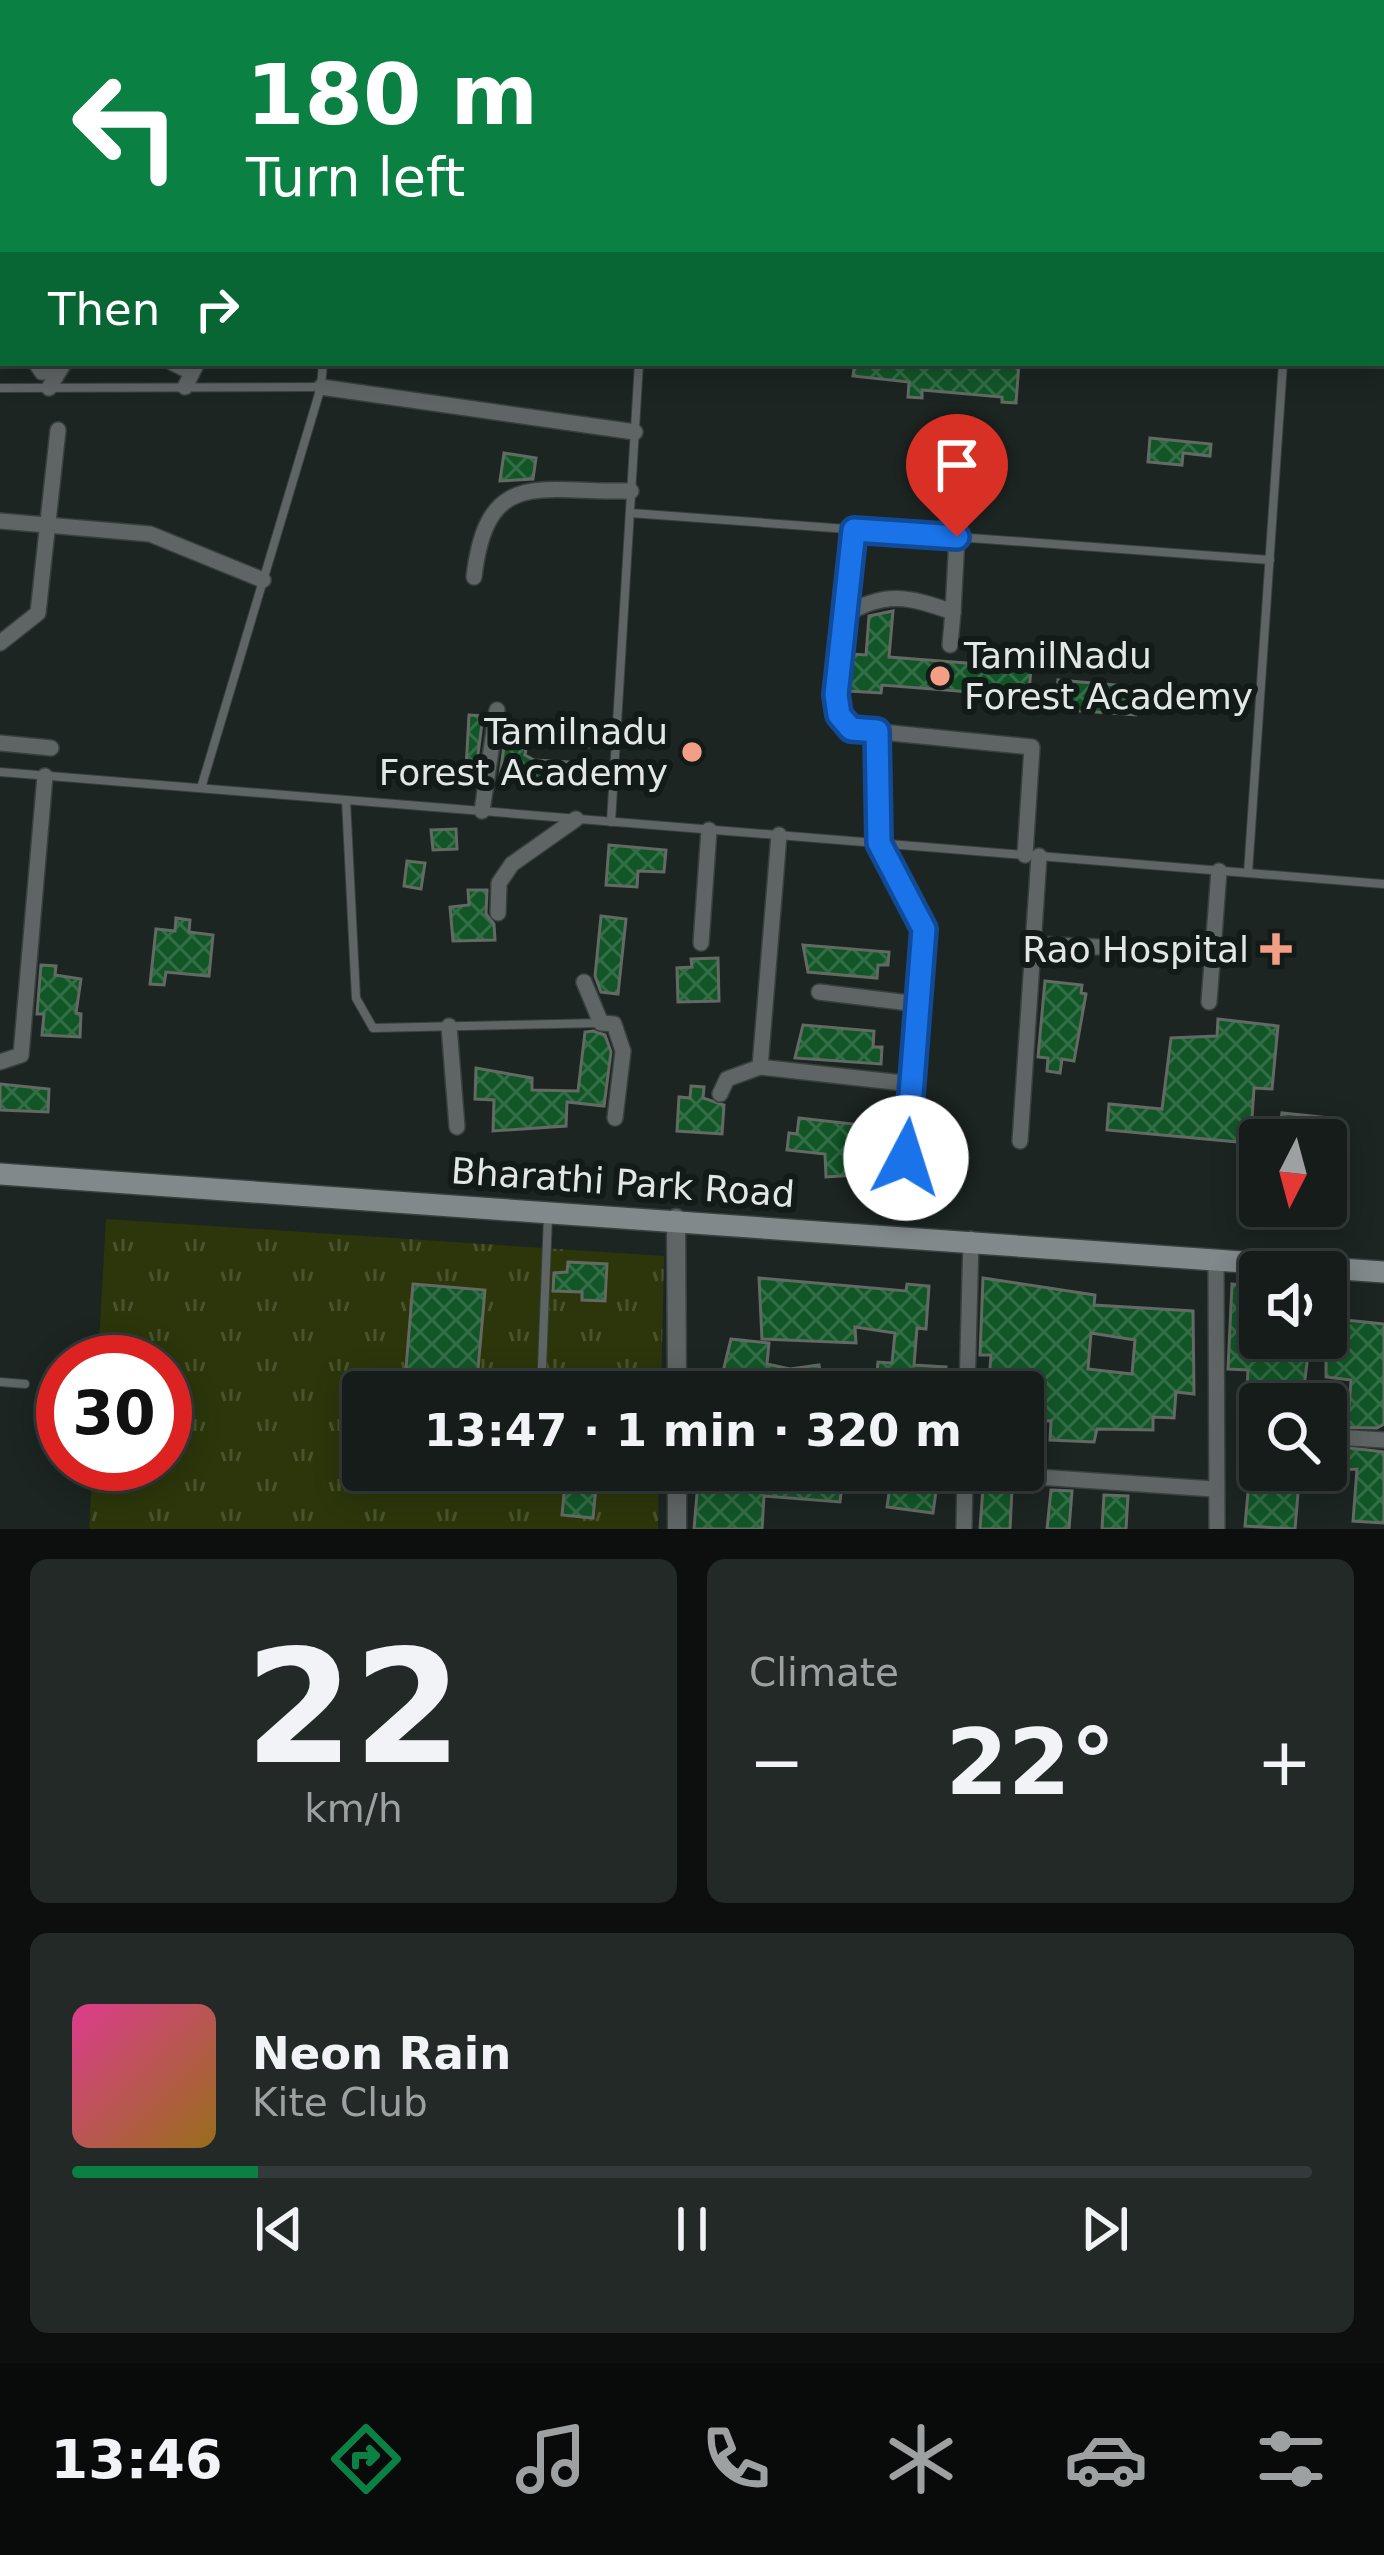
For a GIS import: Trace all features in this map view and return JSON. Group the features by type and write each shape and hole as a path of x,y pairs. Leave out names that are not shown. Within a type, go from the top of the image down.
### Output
{"main road":[{"name":"Bharathi Park Road","path":"0,1174 676,1218 1384,1272"}],"street":[{"path":"321,387 635,432"},
{"path":"0,643 38,613 58,430"},
{"path":"474,577 479,535 491,509 517,493 632,491"},
{"path":"0,521 150,534 263,580"},
{"path":"854,530 839,715 851,729 1032,747 1034,944 1020,1141"},
{"path":"950,645 957,537"},
{"path":"845,615 873,598 914,599 953,612"},
{"path":"482,812 497,710"},
{"path":"877,731 879,843 924,929 903,1196"},
{"path":"0,743 51,748"},
{"path":"0,1062 21,1054 45,776"},
{"path":"498,914 499,883 512,864 576,819"},
{"path":"701,944 709,830"},
{"path":"760,1067 778,835"},
{"path":"1209,1002 1219,871"},
{"path":"1034,944 1099,947"},
{"path":"584,982 601,1023 614,1024 623,1051 615,1118"},
{"path":"819,992 918,1004"},
{"path":"449,1026 457,1127"},
{"path":"720,1094 727,1079 760,1067 912,1084"},
{"path":"676,1218 676,1371"},
{"path":"967,1371 970,1239"},
{"path":"1216,1258 1213,1489 1217,1529"},
{"path":"1347,1438 1384,1440"},
{"path":"1044,1477 1213,1489"},
{"path":"677,1491 677,1529"},
{"path":"964,1529 965,1491"}],"lane":[{"path":"201,789 321,387 322,366"},
{"path":"611,822 639,366"},
{"path":"1248,873 1283,366"},
{"path":"0,388 56,374 191,374 321,387"},
{"path":"630,513 1270,560"},
{"path":"0,772 1384,884"},
{"path":"346,800 356,998 374,1028 601,1023"},
{"path":"542,1371 548,1210"},
{"path":"0,1382 25,1384"}],"green space":[{"path":"106,1219 664,1256 661,1371 342,1371 342,1491 659,1491 658,1529 89,1529 91,1491 192,1491 192,1335 100,1335"}],"building":[{"path":"855,366 1019,366 1016,403 1002,402 1002,397 922,390 922,398 908,397 909,382 853,376"},
{"path":"1150,438 1211,444 1210,456 1183,453 1182,465 1148,462"},
{"path":"504,453 536,458 533,479 500,481"},
{"name":"TamilNadu Forest Academy","path":"893,611 889,657 1031,668 1028,705 995,702 996,694 882,685 881,693 849,691 853,654 866,655 869,616"},
{"path":"1058,680 1139,687 1136,715 1056,709"},
{"path":"469,715 483,716 476,769 466,769"},
{"path":"564,731 598,733 597,747 563,746"},
{"path":"505,739 527,742 525,755 534,760 568,762 567,780 500,775"},
{"path":"456,829 457,849 433,850 431,830"},
{"path":"609,845 666,850 664,872 638,871 637,887 606,885"},
{"path":"407,861 425,863 421,889 404,886"},
{"path":"468,890 487,890 486,914 494,924 495,940 453,941 450,907 469,905"},
{"path":"601,916 626,919 618,994 601,992 595,976"},
{"path":"176,918 190,920 189,932 213,935 209,976 166,972 164,985 150,984 156,929 175,931"},
{"path":"803,945 889,952 888,965 878,965 877,978 808,972"},
{"path":"718,958 719,1001 678,1002 677,968 692,967 691,959"},
{"path":"41,965 56,966 55,975 81,979 76,1013 81,1014 80,1037 42,1035 44,1014 37,1014"},
{"path":"1045,981 1082,985 1081,993 1086,994 1074,1061 1062,1059 1060,1073 1047,1071 1048,1058 1038,1057"},
{"path":"1218,1019 1278,1026 1272,1089 1254,1088 1252,1118 1262,1119 1239,1119 1239,1142 1107,1130 1109,1104 1162,1109 1171,1038 1217,1036"},
{"path":"803,1025 874,1031 873,1047 882,1047 881,1064 795,1058"},
{"path":"585,1032 605,1035 611,1052 604,1106 567,1102 566,1126 493,1131 494,1100 475,1099 476,1068 532,1078 532,1090 578,1091"},
{"path":"0,1084 49,1089 48,1112 0,1110"},
{"path":"691,1086 704,1087 703,1098 724,1105 722,1134 677,1131 679,1097 690,1098"},
{"path":"1282,1113 1331,1119 1281,1119"},
{"path":"799,1118 862,1125 858,1161 871,1160 872,1174 826,1177 825,1154 787,1150 789,1133 797,1134"},
{"path":"568,1262 607,1264 605,1301 582,1300 582,1292 553,1291 554,1273 567,1272"},
{"path":"759,1278 906,1291 907,1284 929,1286 926,1329 917,1328 914,1365 946,1367 946,1371 877,1371 878,1362 892,1363 895,1333 855,1327 856,1343 762,1339"},
{"path":"983,1278 1095,1295 1094,1305 1193,1311 1194,1394 1176,1392 1174,1418 1153,1417 1153,1430 1097,1429 1094,1442 1050,1440 1051,1421 1044,1421 1044,1371 990,1371 991,1355 980,1355","holes":["1091,1333 1135,1340 1132,1374 1088,1369"]},
{"path":"413,1284 485,1290 478,1371 406,1371"},
{"path":"1232,1284 1239,1285 1239,1359 1307,1359 1305,1383 1247,1383 1248,1370 1228,1369"},
{"path":"1347,1320 1384,1324 1384,1424 1347,1427 1351,1380 1326,1377 1326,1359 1347,1359"},
{"path":"731,1339 769,1343 767,1364 790,1369 819,1365 820,1371 723,1371"},
{"path":"1347,1448 1384,1452 1384,1523 1353,1521 1357,1469 1347,1470"},
{"path":"1051,1490 1072,1491 1069,1529 1047,1529"},
{"path":"564,1491 596,1491 593,1518 562,1515"},
{"path":"697,1491 841,1491 840,1502 764,1496 762,1529 694,1529"},
{"path":"889,1491 936,1491 933,1513 887,1507"},
{"path":"983,1491 1012,1491 1010,1529 980,1529"},
{"path":"1248,1491 1298,1491 1295,1529 1245,1526"},
{"path":"1104,1495 1128,1496 1126,1529 1102,1529"}],"place":[{"name":"TamilNadu Forest Academy","path":"940,676"},
{"name":"Tamilnadu Forest Academy","path":"692,752"},
{"name":"Rao Hospital","path":"1276,949"}],"route":[{"path":"906,1158 924,929 879,843 877,731 851,729 839,715 836,695 854,530 957,537"}]}
